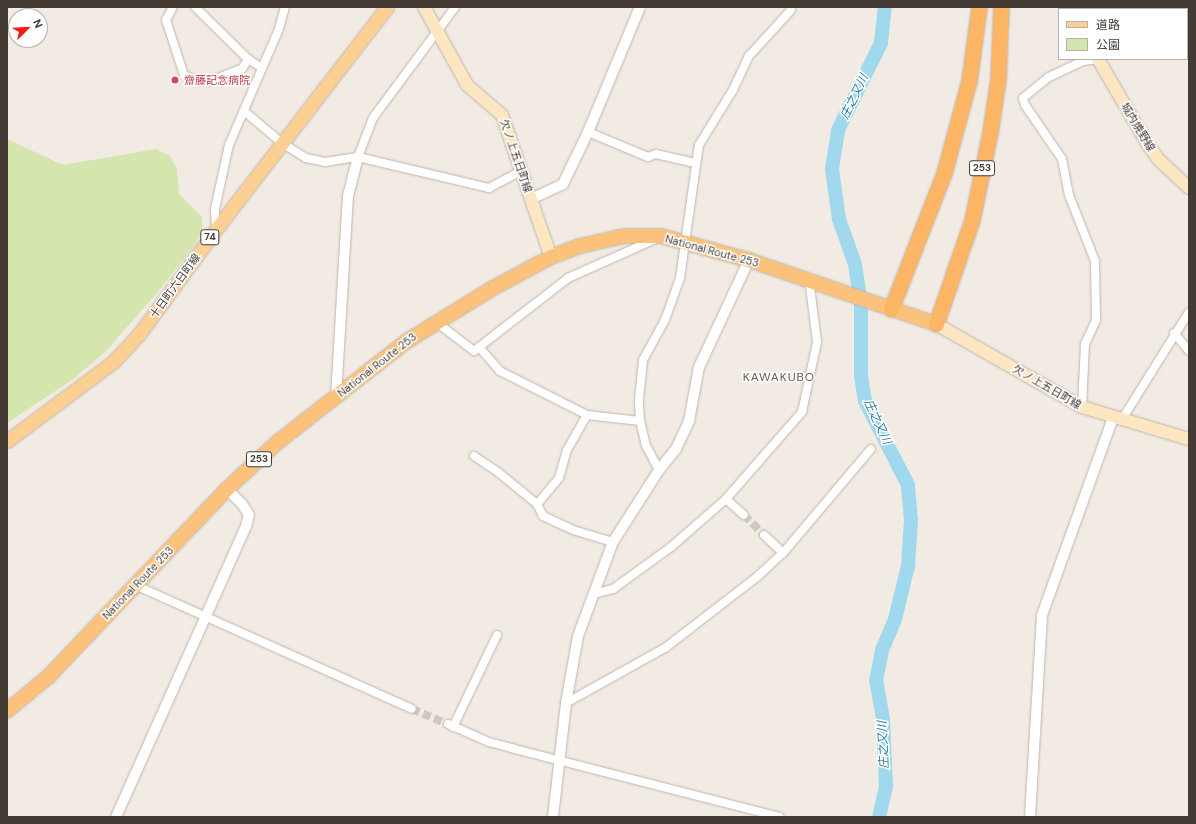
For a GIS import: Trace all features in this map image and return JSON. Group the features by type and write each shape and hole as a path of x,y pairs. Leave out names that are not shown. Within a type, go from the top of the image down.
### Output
{"highway":[{"path":"891,309 944,173 969,81 979,7"},
{"name":"253","path":"891,309 936,324 972,220 990,132 998,79 1001,7"},
{"name":"National Route 253","path":"7,711 48,677 227,489 278,442 407,341 436,322 551,257 580,246 610,239 660,236 686,241 749,260 809,279 891,309"}],"main road":[{"name":"十日町六日町線","path":"7,441 114,362 140,333 216,229 387,7"},
{"name":"欠ノ上五日町線","path":"424,7 467,85 502,115 551,257"},
{"name":"城内焼野線","path":"1099,60 1147,143 1159,160 1189,188"},
{"name":"欠ノ上五日町線","path":"936,324 1082,407 1117,420 1189,439"}],"street":[{"path":"173,7 166,20 184,75 196,81 210,81 242,68 248,59"},
{"path":"195,7 248,59 262,68"},
{"path":"216,229 215,209 229,145 262,68 285,7"},
{"path":"336,397 336,370 348,196 358,157 373,118 438,33 455,7"},
{"path":"531,199 563,184 588,132 640,7"},
{"path":"659,470 646,446 640,421 639,400 643,360 665,320 680,278 695,163 699,145 733,90 749,56 791,10"},
{"path":"1082,407 1085,344 1096,320 1095,262 1069,195 1062,159 1025,105 1023,98 1049,78 1084,61 1091,60"},
{"path":"244,111 282,143 306,158 325,162 358,157 489,188 521,172"},
{"path":"588,132 648,157 656,154 695,163"},
{"path":"436,322 474,351 568,278 637,249 660,236"},
{"path":"553,817 561,760 566,703 578,636 612,542 659,470 676,449 689,421 699,367 749,260"},
{"path":"593,594 613,589 671,547 726,498 802,412 817,342 809,279"},
{"path":"1030,817 1042,615 1117,420 1189,312"},
{"path":"1174,333 1189,351"},
{"path":"479,347 500,371 587,415 640,421"},
{"path":"537,504 559,478 567,450 587,415"},
{"path":"566,703 665,648 783,553 871,449"},
{"path":"474,456 499,473 537,504 543,516 573,530 612,542"},
{"path":"116,817 206,617 249,515 242,504 227,489"},
{"path":"726,498 744,514"},
{"path":"764,535 783,553"},
{"path":"135,585 412,709"},
{"path":"497,635 450,726 489,742 779,817"}],"green space":[{"path":"7,139 63,165 156,149 170,156 177,169 179,194 202,217 202,233 191,250 157,293 105,352 72,380 7,423"}],"waterway":[{"name":"庄之又川","path":"879,817 886,786 883,719 876,681 882,650 895,619 908,566 911,521 908,485 865,401 861,376 861,303 855,264 839,219 832,169 838,130 881,43 885,7"}],"tunnel":[{"path":"744,515 764,535"},
{"path":"412,709 448,724"}],"place":[{"name":"齋藤記念病院","path":"175,80"}],"district":[{"name":"KAWAKUBO","path":"779,378"}]}
